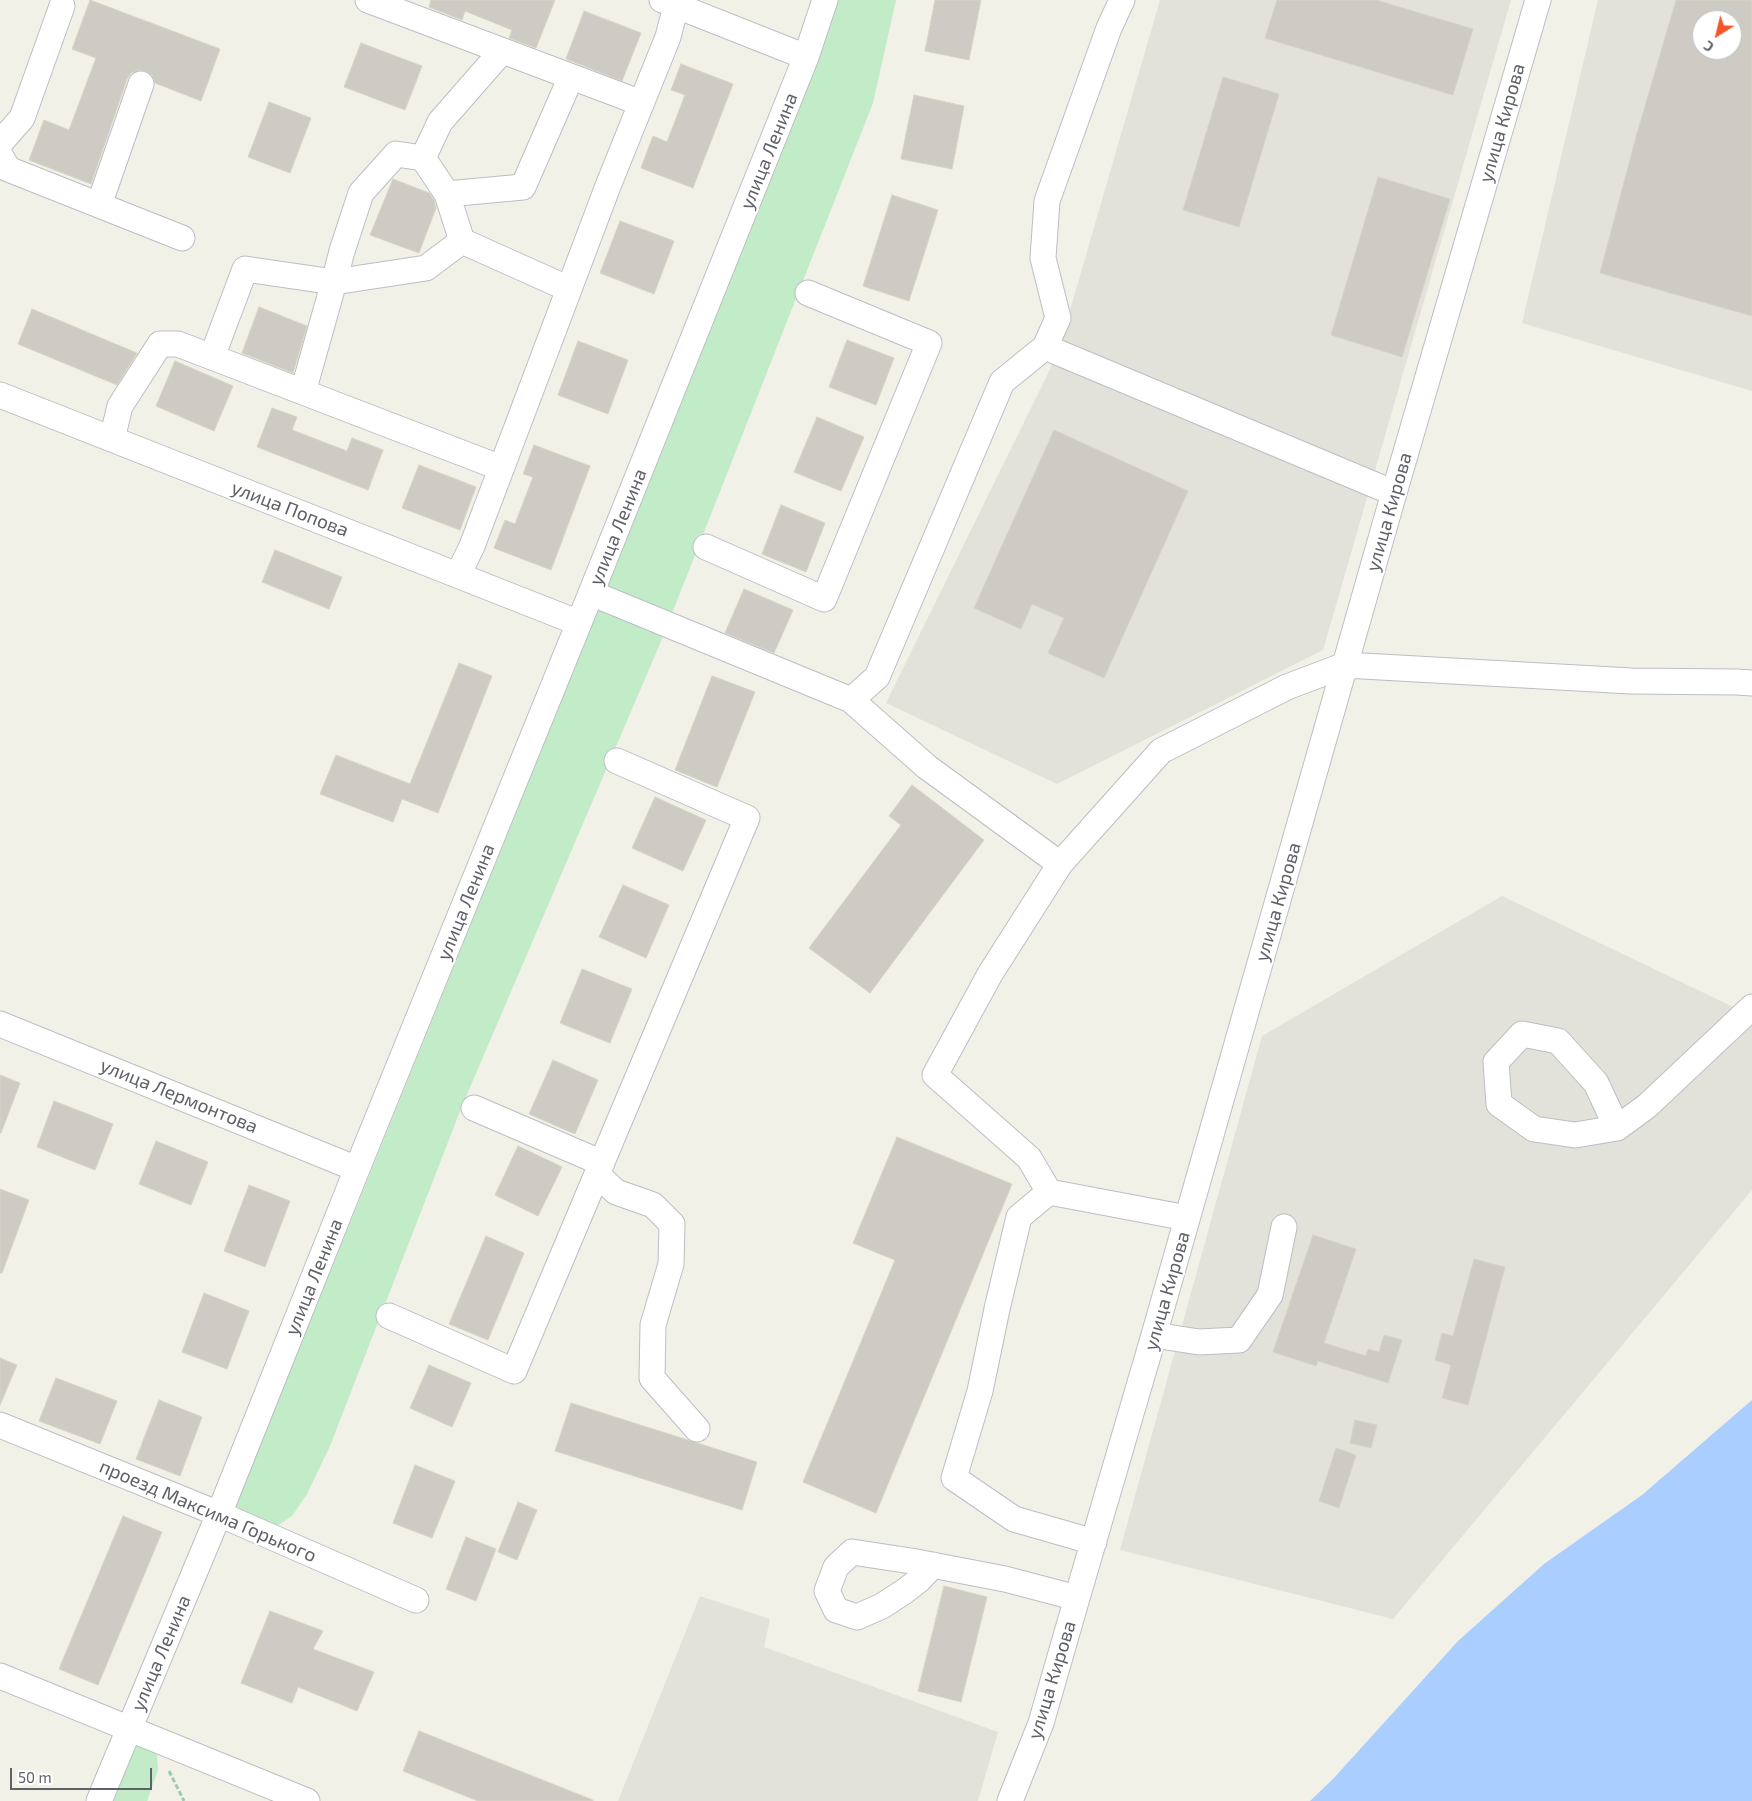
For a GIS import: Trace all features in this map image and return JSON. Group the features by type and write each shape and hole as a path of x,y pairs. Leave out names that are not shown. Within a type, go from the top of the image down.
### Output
{"street":[{"path":"368,0 641,104"},
{"name":"улица Ленина","path":"99,1801 219,1514 579,623 806,57 825,0"},
{"path":"851,700 877,677 1002,382 1046,346 1058,318 1043,258 1047,201 1109,28 1122,0"},
{"name":"улица Кирова","path":"1010,1801 1041,1722 1094,1542 1394,493 1538,0"},
{"path":"458,575 472,546 569,289 668,37 668,3 806,57"},
{"path":"0,143 22,118 62,6"},
{"path":"423,158 440,122 502,51"},
{"path":"447,194 523,187 571,77"},
{"path":"99,205 141,84"},
{"path":"303,392 342,251 361,193 396,154 423,158 447,194 462,241 569,289"},
{"path":"0,155 8,169 182,238"},
{"path":"212,357 245,269 334,282 426,268 462,241"},
{"path":"706,547 824,599 929,343 808,293"},
{"path":"112,439 120,406 160,344 178,344 501,468"},
{"path":"1046,346 1394,493"},
{"name":"улица Попова","path":"0,395 579,623"},
{"path":"591,593 851,700 927,768 1060,864"},
{"path":"1188,1218 1049,1192 1029,1158 935,1075 990,974 1060,864 1161,751 1287,687 1345,665 1631,681 1752,683"},
{"path":"389,1316 514,1371 747,818 617,760"},
{"path":"1618,1128 1596,1083 1558,1041 1522,1034 1496,1062 1499,1104 1534,1130 1575,1135 1618,1128 1647,1106 1752,1007"},
{"name":"улица Лермонтова","path":"0,1024 357,1169"},
{"path":"474,1108 599,1168 616,1192 653,1205 672,1224 671,1264 653,1325 652,1378 697,1429"},
{"path":"1049,1192 1019,1218 980,1391 954,1478 1014,1519 1094,1542"},
{"path":"1154,1336 1199,1342 1239,1340 1270,1295 1284,1227"},
{"name":"проезд Максима Горького","path":"0,1425 219,1514 416,1600"},
{"path":"932,1565 919,1580 905,1591 882,1606 856,1617 836,1610 827,1591 836,1567 852,1552 911,1561 1004,1579 1077,1598"},
{"path":"0,1676 307,1801"}],"path":[{"path":"169,1771 184,1801"}],"shaded area":[{"path":"1160,0 1511,0 1323,650 1057,784 886,703 1057,355"},
{"path":"1598,0 1752,0 1752,391 1522,323"},
{"path":"1502,896 1752,1016 1752,1190 1393,1619 1120,1550 1262,1036"},
{"path":"700,1596 770,1619 764,1647 998,1732 978,1801 618,1801"}],"green space":[{"path":"838,0 896,0 873,103 671,616 605,591 818,61"},
{"path":"600,605 665,632 462,1106 330,1446 307,1494 292,1516 275,1527 241,1514 236,1505"},
{"path":"132,1744 151,1749 157,1755 158,1770 147,1801 107,1801"}],"water":[{"path":"1752,1400 1752,1801 1310,1801 1333,1779 1458,1641 1544,1564 1642,1495"}],"building":[{"path":"90,0 220,49 201,101 155,83 152,75 146,71 139,70 131,73 127,79 91,184 29,160 44,120 69,130 96,58 72,49"},
{"path":"431,0 555,0 536,48 509,38 512,30 465,11 462,20 429,7"},
{"path":"935,0 981,0 969,60 925,51"},
{"path":"1277,0 1376,0 1473,29 1453,95 1265,38"},
{"path":"1676,0 1752,0 1752,316 1600,273 1636,137"},
{"path":"584,11 641,33 622,81 566,59"},
{"path":"361,43 422,66 405,110 344,87"},
{"path":"681,64 733,84 693,188 641,168 653,136 667,142 685,95 671,90"},
{"path":"1223,77 1279,94 1239,227 1183,210"},
{"path":"914,95 964,106 952,169 901,159"},
{"path":"269,102 311,118 290,173 248,157"},
{"path":"1378,177 1450,199 1402,357 1331,335"},
{"path":"393,179 429,193 434,200 436,208 419,253 370,235"},
{"path":"892,195 938,210 909,301 863,286"},
{"path":"620,221 674,241 654,294 600,273"},
{"path":"259,307 307,326 293,373 242,353"},
{"path":"32,309 137,353 117,385 18,344"},
{"path":"847,340 894,358 876,405 829,387"},
{"path":"578,341 628,360 608,414 558,395"},
{"path":"175,361 233,386 214,431 156,406"},
{"path":"272,408 297,417 292,430 347,451 352,438 383,450 368,490 257,447"},
{"path":"817,417 864,437 841,491 794,472"},
{"path":"1054,430 1188,491 1104,678 1048,653 1064,618 1032,604 1021,629 974,608"},
{"path":"534,445 590,466 551,570 494,548 505,520 515,524 533,477 523,474"},
{"path":"419,465 476,487 460,530 402,508"},
{"path":"781,505 825,523 806,572 762,554"},
{"path":"275,550 342,577 329,609 262,582"},
{"path":"744,589 793,610 774,653 725,633"},
{"path":"459,663 492,676 438,813 402,799 393,822 320,794 336,755 410,784"},
{"path":"712,676 755,692 717,787 675,770"},
{"path":"912,785 984,840 870,993 809,948 901,825 889,816"},
{"path":"655,797 706,820 683,871 632,848"},
{"path":"623,885 669,905 646,958 599,937"},
{"path":"582,969 632,989 610,1043 560,1023"},
{"path":"553,1060 598,1080 575,1134 529,1114"},
{"path":"0,1075 20,1083 1,1133 0,1133"},
{"path":"54,1101 113,1124 95,1170 37,1147"},
{"path":"897,1137 1012,1184 876,1513 803,1482 895,1260 853,1243"},
{"path":"156,1141 208,1162 191,1205 139,1184"},
{"path":"518,1146 562,1167 538,1216 495,1195"},
{"path":"249,1185 290,1201 265,1267 224,1251"},
{"path":"0,1189 29,1200 2,1273 0,1273"},
{"path":"1313,1235 1356,1249 1324,1343 1366,1356 1368,1349 1379,1352 1384,1335 1402,1340 1388,1383 1318,1361 1316,1366 1273,1352"},
{"path":"486,1236 524,1253 488,1340 449,1324"},
{"path":"1474,1259 1505,1267 1468,1405 1442,1398 1451,1365 1435,1360 1442,1333 1453,1336"},
{"path":"204,1293 249,1311 227,1369 182,1352"},
{"path":"0,1358 17,1365 0,1405"},
{"path":"429,1365 471,1383 452,1427 410,1408"},
{"path":"56,1378 117,1401 100,1444 39,1421"},
{"path":"159,1400 202,1417 180,1476 136,1459"},
{"path":"571,1403 757,1462 742,1510 555,1451"},
{"path":"1355,1420 1377,1425 1371,1448 1350,1443"},
{"path":"1336,1448 1356,1455 1339,1508 1319,1501"},
{"path":"415,1465 455,1481 432,1538 393,1523"},
{"path":"518,1502 537,1510 517,1560 498,1552"},
{"path":"123,1516 162,1532 98,1685 59,1669"},
{"path":"466,1537 496,1549 476,1601 446,1589"},
{"path":"944,1586 987,1597 961,1702 918,1691"},
{"path":"270,1611 323,1631 313,1649 374,1672 357,1711 298,1687 292,1703 241,1683"},
{"path":"419,1731 593,1801 478,1801 403,1771"}]}
